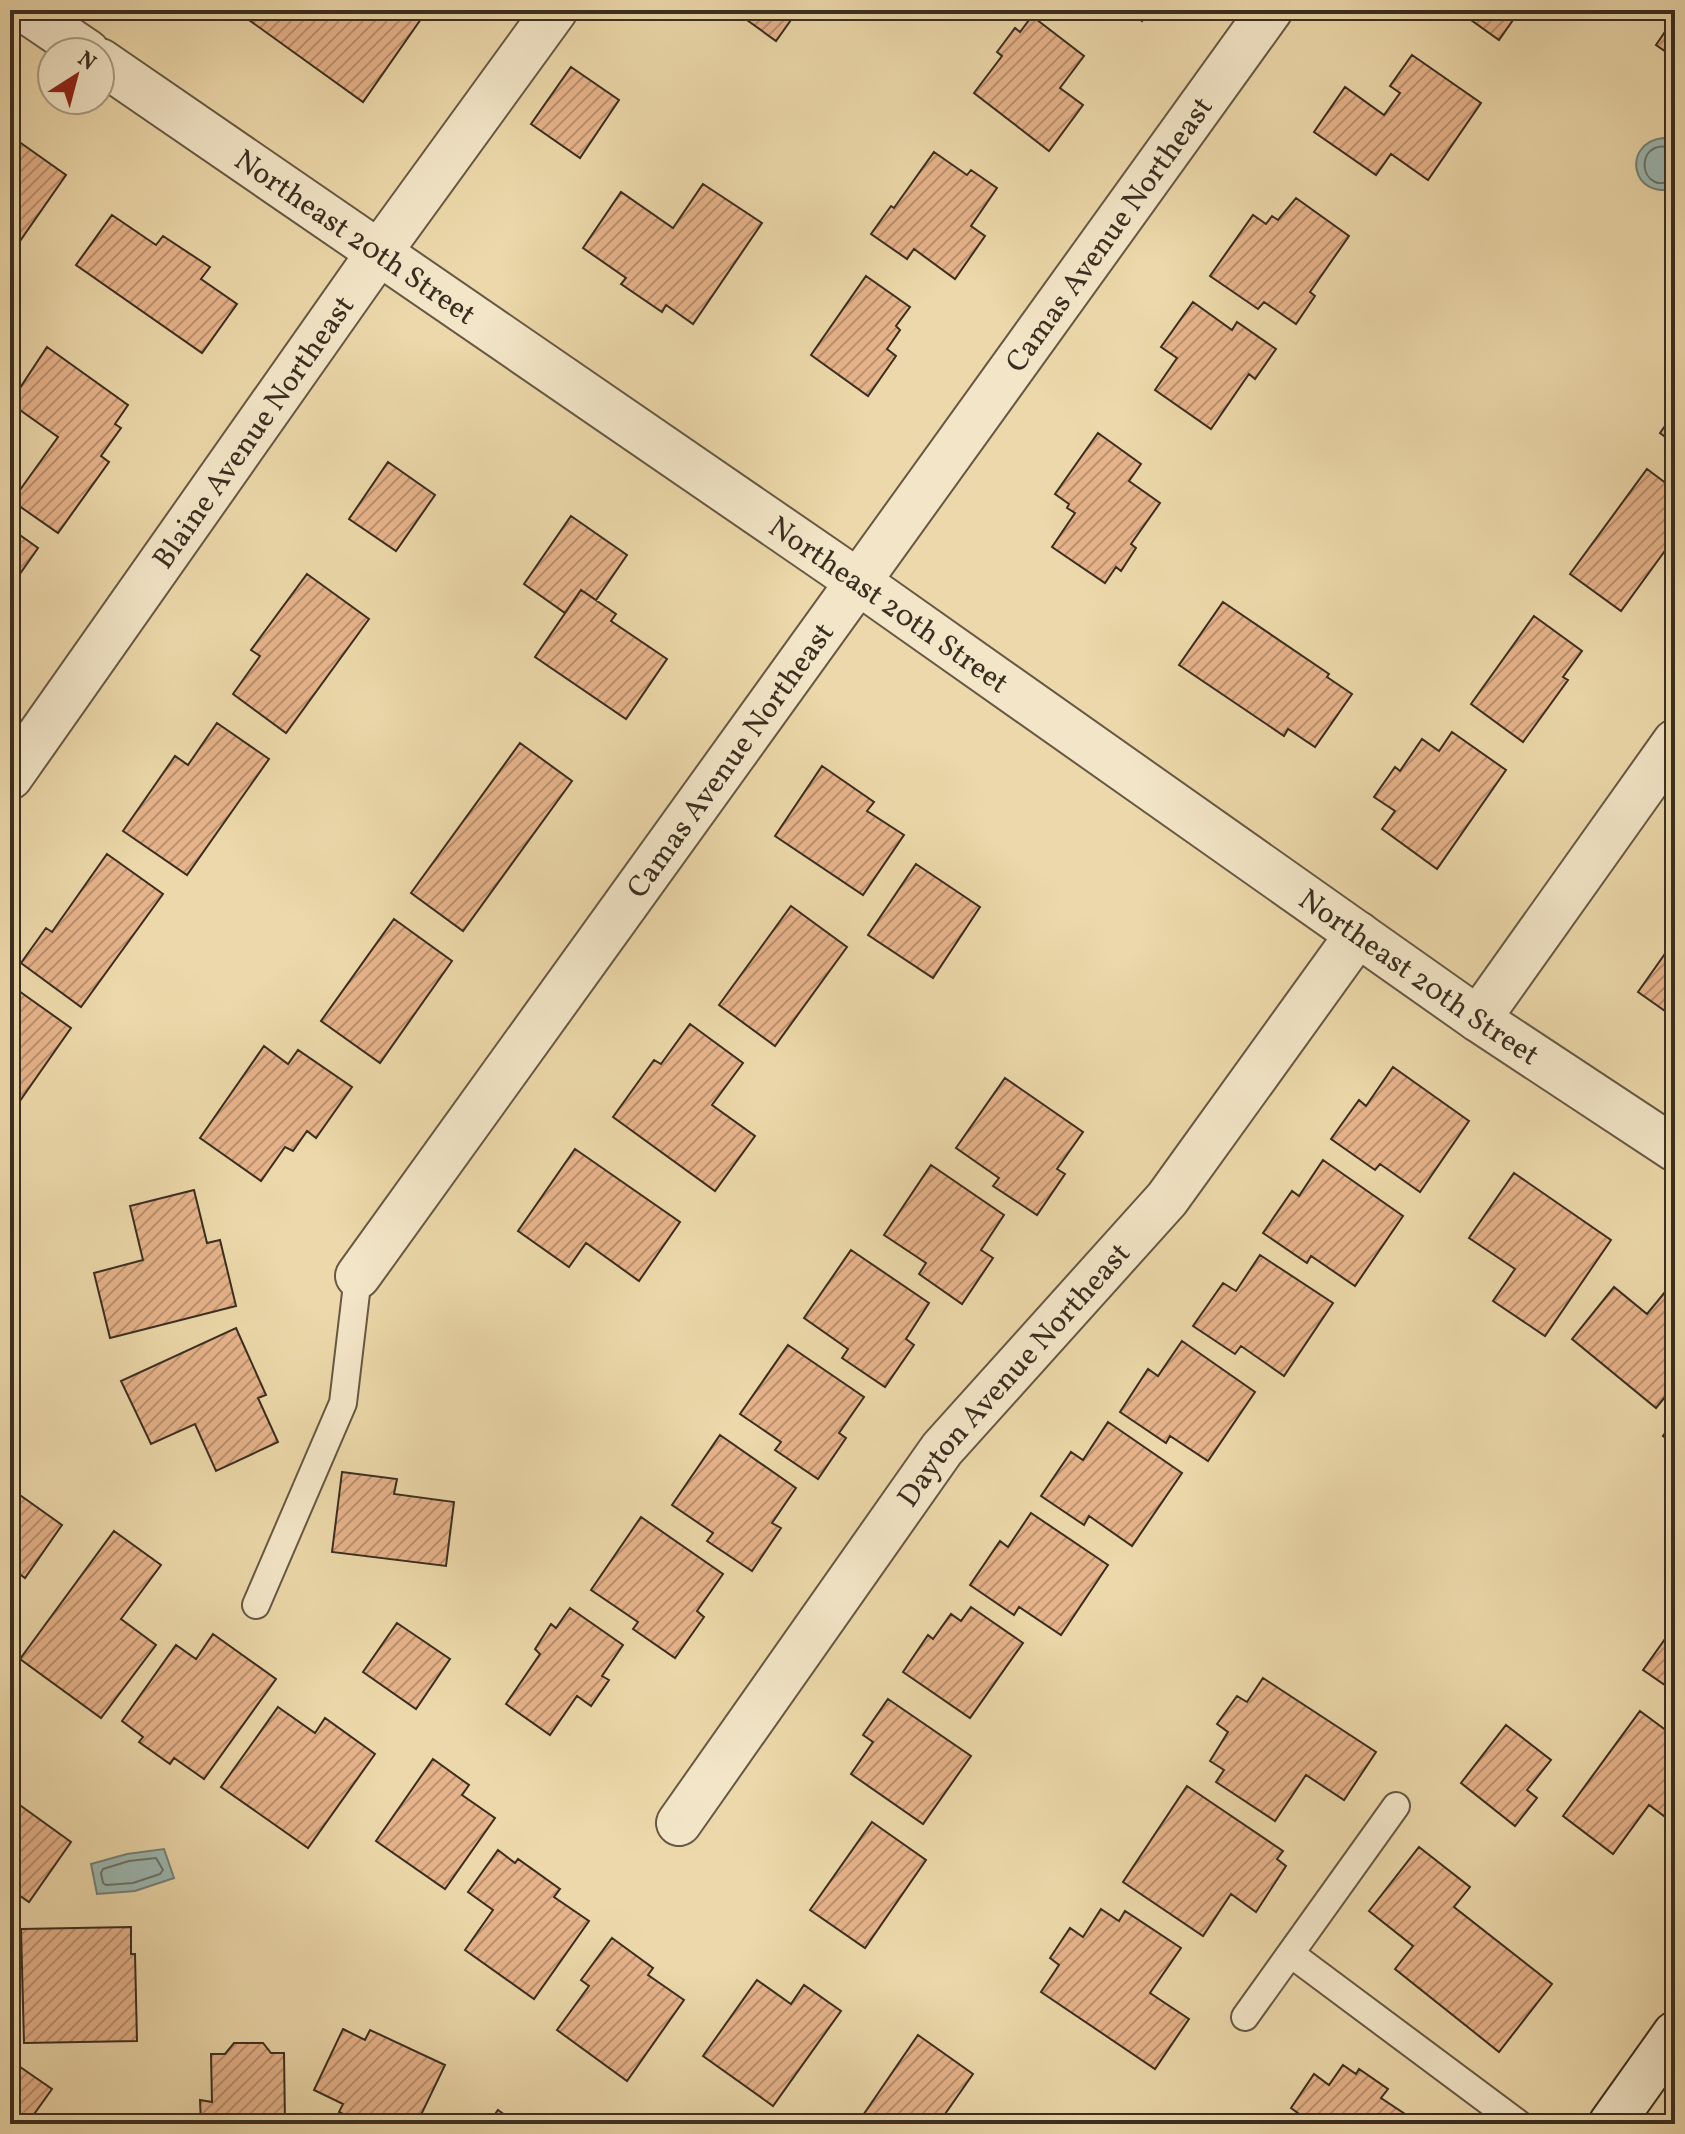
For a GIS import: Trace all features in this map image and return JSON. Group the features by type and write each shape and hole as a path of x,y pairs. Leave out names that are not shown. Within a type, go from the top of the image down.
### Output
{"street":[{"path":"25,10 63,36"},
{"name":"Blaine Avenue Northeast","path":"10,777 380,251 555,10"},
{"name":"Camas Avenue Northeast","path":"358,1276 1270,10"},
{"name":"Northeast 20th Street","path":"116,72 857,581 1478,1019 1675,1149"},
{"path":"1478,1019 1675,742"},
{"name":"Dayton Avenue Northeast","path":"679,1823 942,1449 1167,1199 1358,934"},
{"path":"1611,2124 1675,2034"}],"lane":[{"path":"256,1605 343,1403 358,1276"},
{"path":"1245,2017 1396,1806"},
{"path":"1291,1954 1519,2124"}],"water":[{"path":"1663,138 1675,141 1675,188 1660,190 1641,179 1637,159 1650,142"},
{"path":"164,1849 174,1878 135,1891 97,1894 91,1864 127,1854"}],"building":[{"path":"246,10 408,10 421,19 363,102 242,15"},
{"path":"733,10 798,10 776,41"},
{"path":"1127,10 1150,10 1142,21"},
{"path":"1457,10 1520,10 1499,40"},
{"path":"1032,16 1084,56 1060,88 1083,105 1049,151 974,93 1002,56 997,52 1015,28 1020,32"},
{"path":"1675,17 1675,58 1656,45"},
{"path":"1412,55 1481,103 1428,180 1391,154 1376,175 1314,132 1345,87 1384,115 1400,93 1390,86"},
{"path":"571,67 619,100 580,158 531,124"},
{"path":"18,141 66,175 13,251 10,249 10,153"},
{"path":"934,152 967,175 971,170 997,188 971,226 985,236 955,279 914,249 907,259 871,234"},
{"path":"703,184 762,223 693,324 666,305 662,312 621,284 626,278 583,248 621,192 673,228"},
{"path":"1296,198 1349,236 1310,292 1315,296 1296,324 1264,302 1258,309 1210,276 1253,215 1266,224 1272,216 1278,220"},
{"path":"112,215 156,245 163,236 210,267 201,279 237,304 202,353 76,265"},
{"path":"866,276 910,307 896,326 900,330 887,349 896,356 868,396 811,355"},
{"path":"1193,302 1232,330 1237,322 1276,349 1255,379 1249,374 1211,429 1155,390 1177,358 1161,347"},
{"path":"47,347 128,405 115,424 121,428 101,456 109,462 58,533 12,501 58,437 10,403"},
{"path":"1675,412 1675,444 1660,433"},
{"path":"1098,433 1141,464 1129,481 1160,503 1131,544 1136,548 1121,571 1116,567 1105,583 1052,547 1075,513 1055,494"},
{"path":"388,462 435,495 396,551 349,519"},
{"path":"1647,469 1675,490 1675,537 1621,611 1570,574"},
{"path":"571,516 627,555 596,600 581,590 565,613 524,584"},
{"path":"10,528 38,548 10,588"},
{"path":"307,574 369,619 286,733 233,694 260,656 251,650"},
{"path":"581,590 616,614 611,621 667,659 626,719 535,657"},
{"path":"1223,602 1329,674 1327,677 1352,694 1315,747 1288,729 1284,736 1179,665"},
{"path":"1534,616 1582,651 1563,677 1568,680 1523,742 1471,704"},
{"path":"217,723 269,759 187,875 123,831 175,756 188,765"},
{"path":"1452,732 1506,770 1437,869 1382,829 1395,811 1374,797 1395,767 1400,771 1422,739 1439,751"},
{"path":"520,743 572,781 463,931 411,893"},
{"path":"822,766 874,802 867,811 904,835 863,895 775,836"},
{"path":"107,854 163,894 81,1007 21,963 46,928 52,932"},
{"path":"916,864 980,907 933,978 868,935"},
{"path":"791,906 847,947 775,1046 719,1005"},
{"path":"394,919 452,961 380,1063 321,1021"},
{"path":"1675,933 1675,1018 1638,992 1669,948 1666,946"},
{"path":"19,991 71,1028 10,1115 10,1003"},
{"path":"690,1024 743,1063 712,1105 755,1136 715,1191 613,1117 654,1060 661,1064"},
{"path":"264,1046 288,1064 298,1050 352,1087 316,1138 307,1131 293,1151 285,1147 261,1181 200,1138"},
{"path":"1393,1067 1469,1121 1420,1192 1380,1164 1375,1170 1331,1139 1359,1100 1366,1106"},
{"path":"1005,1078 1083,1132 1057,1169 1065,1174 1037,1215 993,1186 999,1178 956,1148"},
{"path":"575,1149 680,1222 639,1281 586,1243 569,1267 518,1231"},
{"path":"1323,1160 1403,1216 1355,1286 1311,1256 1307,1263 1263,1233 1292,1191 1299,1196"},
{"path":"931,1165 1004,1215 981,1250 993,1258 962,1304 919,1274 926,1263 884,1235"},
{"path":"1514,1173 1611,1240 1545,1336 1493,1301 1515,1269 1469,1238"},
{"path":"194,1190 207,1243 220,1240 236,1306 110,1338 94,1273 143,1260 130,1206"},
{"path":"851,1250 929,1303 906,1339 914,1345 885,1387 842,1358 848,1349 804,1318"},
{"path":"1260,1255 1333,1303 1284,1376 1241,1346 1235,1354 1193,1326 1223,1283 1236,1291"},
{"path":"1670,1286 1675,1290 1675,1385 1656,1408 1572,1339 1614,1287 1647,1314"},
{"path":"236,1328 266,1395 258,1398 278,1442 216,1471 195,1424 151,1444 121,1381"},
{"path":"1182,1341 1255,1392 1208,1461 1170,1436 1166,1443 1120,1412 1148,1369 1158,1376"},
{"path":"788,1345 864,1397 839,1433 846,1438 818,1479 775,1450 781,1442 740,1414"},
{"path":"1675,1419 1675,1445 1663,1436"},
{"path":"1108,1422 1182,1473 1132,1546 1089,1516 1084,1525 1041,1496 1071,1452 1083,1460"},
{"path":"720,1435 796,1488 772,1523 781,1528 752,1571 707,1541 713,1533 672,1505"},
{"path":"342,1472 397,1479 394,1494 454,1502 446,1566 332,1552"},
{"path":"10,1488 62,1525 25,1578 10,1567"},
{"path":"1031,1513 1108,1565 1061,1635 1019,1607 1014,1615 970,1585 1000,1541 1008,1547"},
{"path":"641,1517 723,1574 697,1611 704,1617 675,1658 633,1629 638,1622 591,1590"},
{"path":"114,1531 161,1565 121,1619 156,1645 101,1718 20,1659"},
{"path":"971,1607 1023,1643 970,1718 903,1672 928,1635 933,1639 951,1614 961,1621"},
{"path":"570,1608 623,1645 602,1676 609,1680 591,1706 577,1696 550,1735 506,1704 540,1654 535,1649 551,1624 556,1628"},
{"path":"397,1623 450,1659 416,1709 363,1672"},
{"path":"1675,1625 1675,1692 1643,1670"},
{"path":"213,1634 276,1679 204,1779 174,1758 170,1764 139,1742 143,1737 122,1721 176,1645 196,1659"},
{"path":"1263,1678 1376,1752 1344,1800 1306,1775 1275,1821 1216,1782 1224,1770 1210,1761 1228,1732 1217,1724 1237,1696 1247,1702"},
{"path":"888,1699 971,1756 923,1824 851,1774 873,1742 863,1735"},
{"path":"278,1707 315,1733 325,1718 375,1754 308,1848 221,1787"},
{"path":"1640,1711 1675,1737 1675,1780 1672,1784 1675,1786 1675,1801 1664,1816 1649,1805 1613,1854 1563,1816"},
{"path":"1506,1725 1551,1760 1527,1790 1537,1798 1515,1826 1461,1783"},
{"path":"433,1759 469,1785 462,1795 495,1818 445,1889 376,1841"},
{"path":"1187,1786 1283,1851 1277,1859 1286,1866 1256,1912 1231,1894 1203,1936 1123,1882"},
{"path":"10,1798 71,1842 29,1902 10,1889"},
{"path":"872,1822 926,1860 865,1948 810,1910"},
{"path":"1419,1847 1470,1887 1454,1907 1552,1984 1499,2052 1395,1969 1413,1946 1369,1911"},
{"path":"498,1850 515,1863 518,1859 560,1889 554,1897 589,1921 534,1999 465,1950 493,1910 468,1892"},
{"path":"1101,1909 1119,1921 1125,1911 1181,1948 1150,1993 1189,2019 1155,2069 1041,1992 1059,1965 1050,1958 1070,1928 1083,1937"},
{"path":"131,1927 131,1954 135,1954 137,2041 24,2043 21,1929"},
{"path":"612,1938 653,1968 648,1975 684,2000 627,2081 557,2030 589,1986 581,1980"},
{"path":"757,1980 791,2004 804,1985 841,2011 773,2106 703,2056"},
{"path":"343,2029 365,2040 370,2030 445,2065 419,2119 430,2124 353,2124 355,2120 339,2112 343,2104 314,2090"},
{"path":"918,2035 973,2074 938,2124 857,2124"},
{"path":"234,2043 263,2043 271,2053 284,2053 285,2124 201,2124 200,2100 212,2102 211,2054 225,2054"},
{"path":"10,2060 52,2089 27,2124 10,2124"},
{"path":"1343,2065 1356,2074 1359,2069 1388,2089 1381,2098 1405,2114 1399,2121 1403,2124 1313,2124 1291,2108 1314,2074 1329,2085"},
{"path":"498,2110 517,2124 488,2124"}]}
